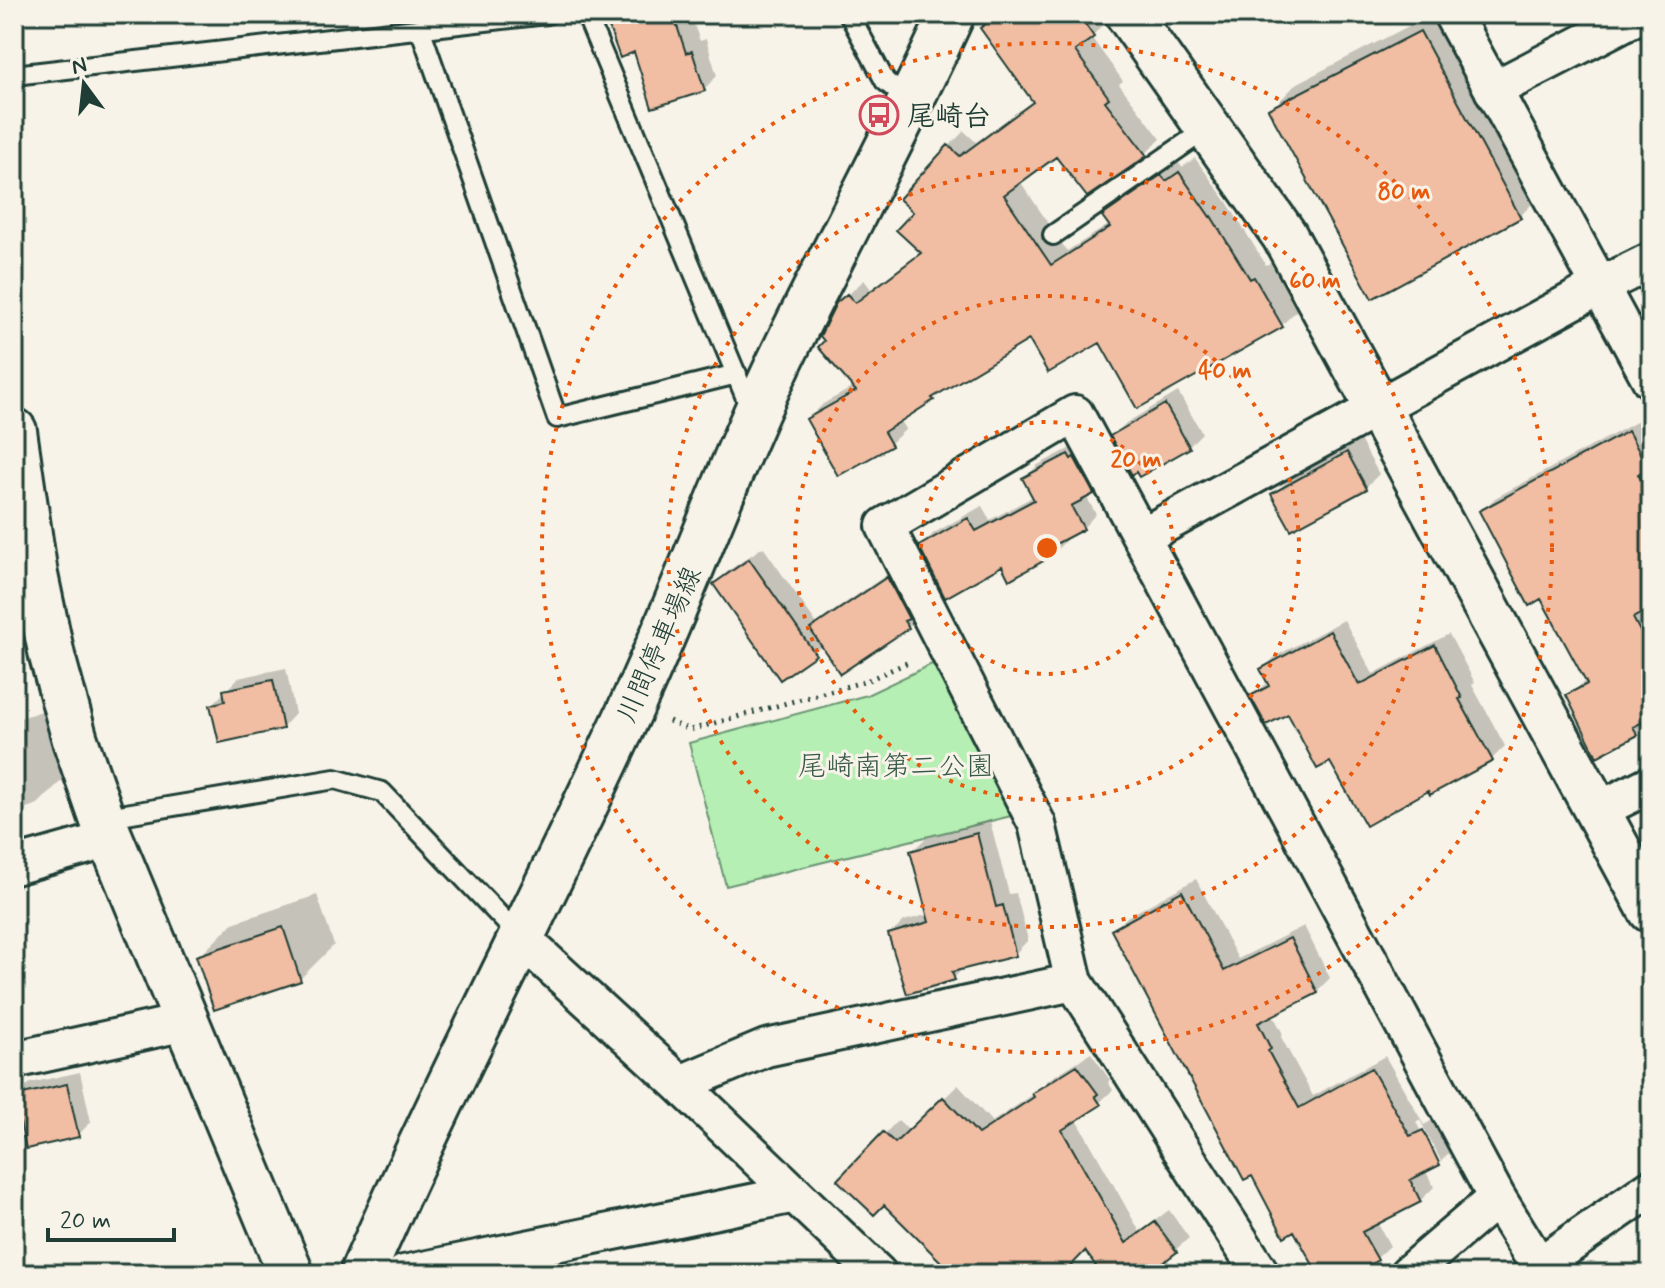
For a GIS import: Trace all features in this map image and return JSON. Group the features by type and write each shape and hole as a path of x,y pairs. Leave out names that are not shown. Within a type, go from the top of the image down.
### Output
{"street":[{"name":"川間停車場線","path":"362,1274 400,1187 636,697 789,343 912,103 952,14"},
{"path":"1128,14 1284,235 1651,910"},
{"path":"1452,14 1651,380"},
{"path":"1493,90 1640,14"},
{"path":"1143,536 1651,261"},
{"path":"1261,1274 1074,982 1037,824 885,526 1075,414 1497,1198 1539,1266 1651,1188"},
{"path":"14,431 25,575 106,829 291,1274"},
{"path":"1597,811 1651,784"},
{"path":"14,866 106,829"},
{"path":"522,939 680,1084 878,1274"},
{"path":"680,1084 766,1048 1074,982"},
{"path":"14,1060 186,1022"},
{"path":"404,1274 795,1194"},
{"path":"1408,1274 1497,1198"}],"lane":[{"path":"14,75 547,14"},
{"path":"586,14 755,421"},
{"path":"849,14 885,81 912,103"},
{"path":"420,28 557,418 737,374"},
{"path":"1053,235 1209,127"},
{"path":"106,829 335,779 382,792 522,939"}],"path":[{"path":"636,697 666,719 690,730 866,681 945,645"}],"green space":[{"name":"尾崎南第二公園","path":"936,662 1015,815 726,886 689,743 867,695"}],"building":[{"path":"631,14 673,14 686,53 692,51 705,91 652,108 634,52 620,58 607,22"},
{"path":"999,14 1078,14 1094,37 1075,51 1109,98 1105,101 1147,156 1087,197 1056,157 1004,195 1051,265 1110,227 1102,216 1161,175 1166,181 1179,172 1250,279 1254,277 1283,327 1137,409 1100,343 1048,373 1029,340 932,398 934,400 884,432 892,446 838,476 806,419 856,391 818,347 824,341 820,336 836,303 847,294 855,303 921,253 896,230 913,212 899,199 948,145 960,156 1033,102 980,28"},
{"path":"1420,31 1521,218 1372,299 1268,109"},
{"path":"1165,404 1190,448 1139,477 1136,472 1132,475 1110,436"},
{"path":"1628,431 1648,468 1638,474 1651,497 1651,608 1633,618 1651,652 1651,718 1633,727 1638,735 1597,757 1566,695 1587,684 1541,599 1529,606 1479,511"},
{"path":"1347,452 1367,489 1291,530 1271,494"},
{"path":"1068,454 1071,459 1074,457 1094,494 1071,506 1084,529 1050,547 1054,555 1009,580 1002,566 945,598 919,546 968,518 976,531 1034,500 1022,478"},
{"path":"749,559 816,655 780,680 713,584"},
{"path":"887,577 909,619 904,621 909,628 840,674 810,629"},
{"path":"1330,631 1359,685 1435,645 1462,698 1459,699 1493,761 1430,795 1428,791 1366,826 1330,762 1317,769 1288,714 1266,725 1250,696 1269,686 1260,669"},
{"path":"273,680 283,729 219,743 210,705 225,701 223,690"},
{"path":"977,833 996,907 1003,905 1016,956 952,972 955,980 907,994 888,934 929,922 910,851"},
{"path":"1182,891 1224,971 1290,938 1318,993 1258,1023 1271,1049 1268,1051 1299,1108 1371,1068 1410,1136 1423,1130 1440,1165 1410,1180 1421,1202 1362,1232 1378,1260 1353,1274 1318,1274 1294,1231 1284,1237 1252,1176 1244,1180 1111,930"},
{"path":"283,927 301,981 214,1010 196,956"},
{"path":"1077,1065 1098,1094 1095,1096 1101,1105 1062,1130 1126,1243 1155,1222 1177,1252 1148,1274 1084,1274 1096,1266 1085,1251 1063,1274 953,1274 884,1205 874,1215 837,1180 883,1132 895,1143 943,1097 978,1134 1034,1097 1032,1093"},
{"path":"67,1084 79,1137 26,1149 14,1096"}],"place":[{"name":"尾崎台","path":"879,115"}]}
